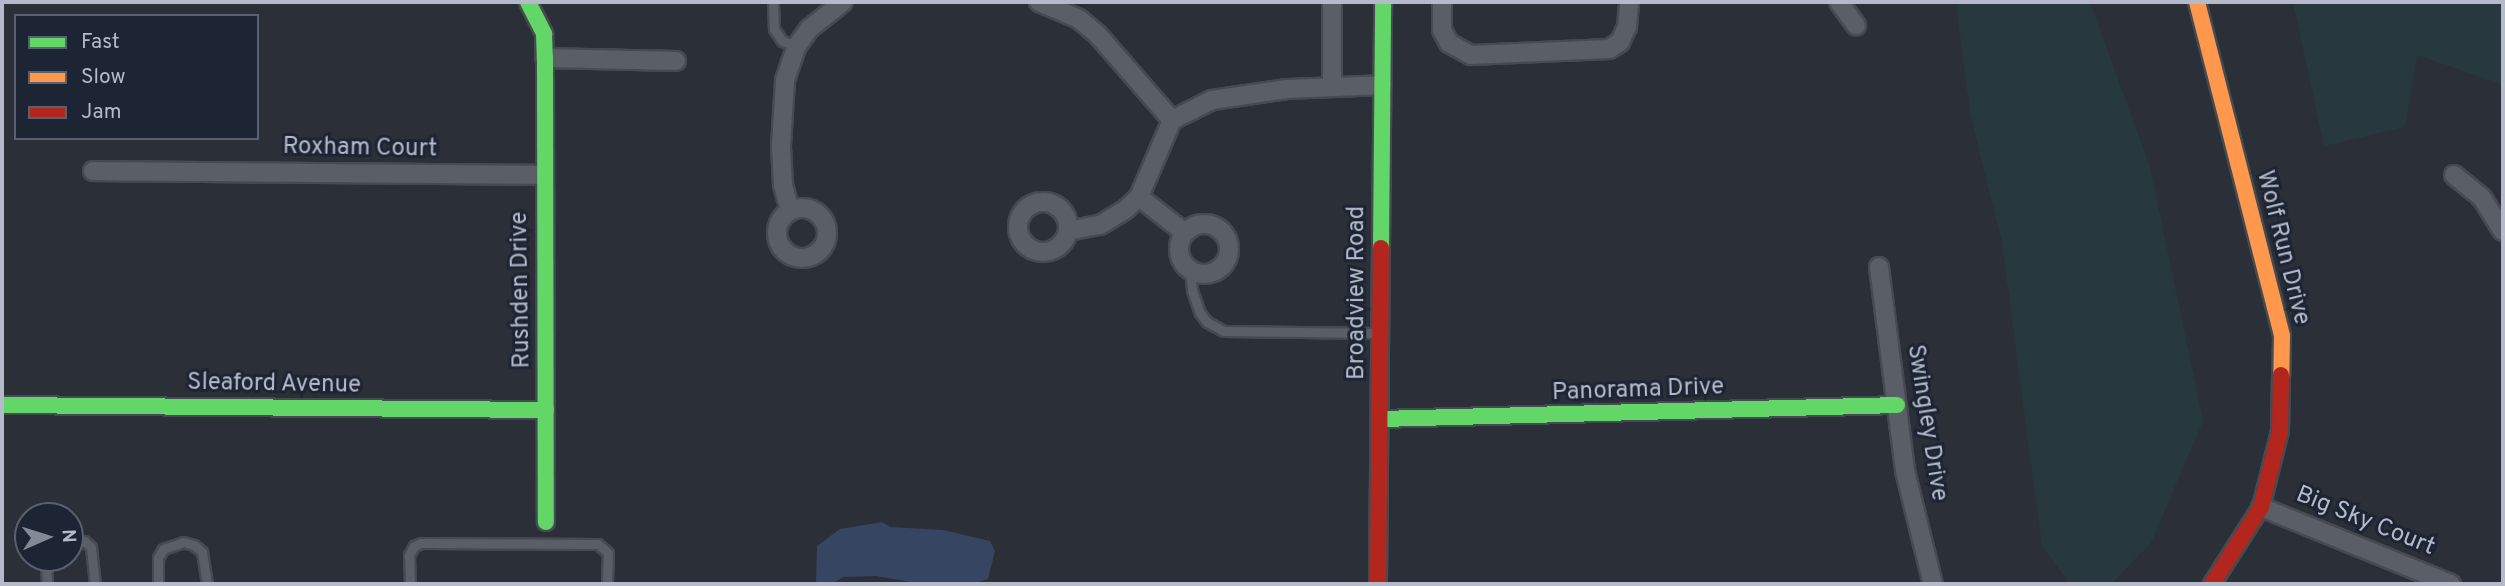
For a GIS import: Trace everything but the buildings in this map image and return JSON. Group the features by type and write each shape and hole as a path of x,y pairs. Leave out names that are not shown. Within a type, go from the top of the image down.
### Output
{"street":[{"name":"Rushden Drive","path":"528,2 544,34 545,58 546,522"},
{"path":"790,211 783,185 781,146 785,80 797,46 809,29 843,2"},
{"path":"1039,2 1079,19 1098,35 1172,120"},
{"path":"1332,2 1332,86"},
{"name":"Broadview Road","path":"1378,584 1383,2"},
{"path":"1442,2 1442,30 1449,43 1471,55 1609,49 1620,42 1627,27 1629,2"},
{"path":"1839,2 1856,25"},
{"name":"Wolf Run Drive","path":"2197,2 2282,336 2280,431 2260,507 2212,584"},
{"path":"545,58 677,61"},
{"path":"1068,230 1100,225 1139,197 1172,120 1212,100 1287,89 1382,85"},
{"name":"Roxham Court","path":"93,171 544,175"},
{"path":"2454,175 2482,198 2503,231"},
{"path":"1139,197 1185,233"},
{"path":"1199,225 1209,225 1223,233 1227,243 1226,261 1208,274 1190,270 1179,255 1180,243 1185,233 1199,225"},
{"name":"Swingley Drive","path":"1879,267 1905,471 1933,584"},
{"name":"Sleaford Avenue","path":"2,405 546,410"},
{"name":"Panorama Drive","path":"1381,419 1897,405"},
{"name":"Big Sky Court","path":"2260,507 2451,584"}],"lane":[{"path":"774,2 774,29 782,41 797,46"},
{"path":"1190,270 1192,289 1200,313 1207,322 1224,331 1380,333"},
{"path":"84,541 91,547 95,584"},
{"path":"158,584 158,558 163,549 183,542 194,545 202,552 207,584"},
{"path":"410,584 409,555 414,546 421,543 448,543 598,544 608,553 607,584"}],"shaded area":[{"path":"1956,2 2090,2 2150,167 2203,421 2151,543 2111,584 2070,584 2042,546 2002,243 1970,113"},
{"path":"2293,2 2503,2 2503,85 2417,55 2405,127 2324,146"}],"water":[{"path":"882,522 890,527 943,530 990,541 995,551 988,579 975,583 917,583 876,576 843,577 835,582 816,583 817,546 840,529"}],"traffic: fast":[{"path":"528,2 544,34 545,58 546,522"},
{"path":"1381,248 1383,2"},
{"path":"2,405 546,410"},
{"path":"1381,419 1897,405"}],"traffic: slow":[{"path":"2197,2 2282,336 2281,375"}],"traffic: jam":[{"path":"1378,584 1381,248"},
{"path":"2212,584 2261,507 2280,431 2281,375"}]}
